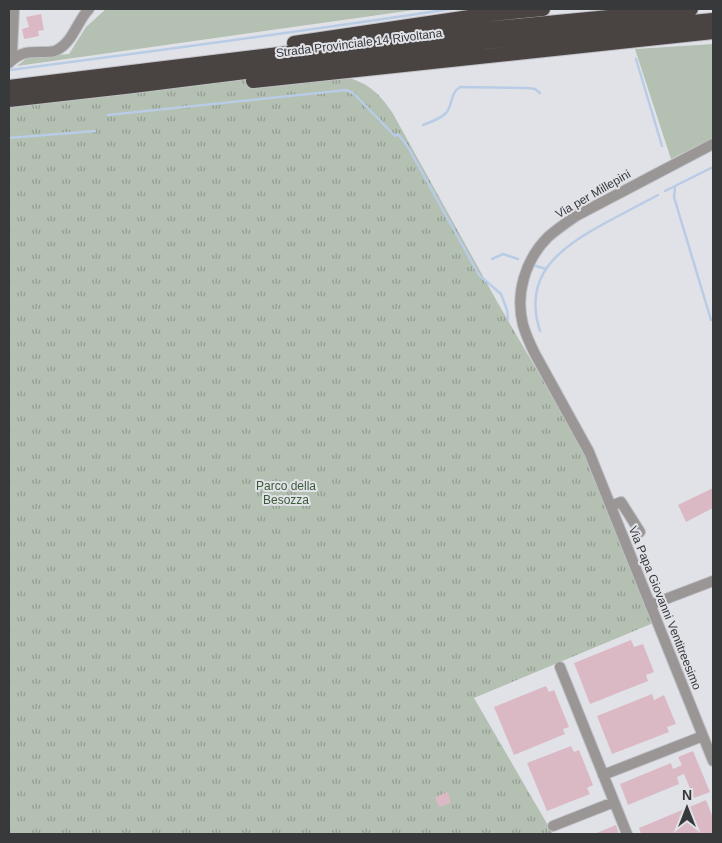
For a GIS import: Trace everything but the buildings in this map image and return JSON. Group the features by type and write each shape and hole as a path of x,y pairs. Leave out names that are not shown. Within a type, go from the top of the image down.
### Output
{"highway":[{"path":"9,80 162,62 483,15 543,9"},
{"name":"Strada Provinciale 14 Rivoltana","path":"9,87 474,31 690,9"},
{"name":"Strada Provinciale 14 Rivoltana","path":"9,100 486,42 713,20"},
{"path":"9,108 713,32"}],"street":[{"path":"10,62 14,9"},
{"path":"10,62 24,52 52,52 60,48 88,9"},
{"name":"Via per Millepini","path":"603,489 589,452 525,333 520,302 525,275 539,247 548,237 568,222 713,144"},
{"name":"Via Papa Giovanni Ventitreesimo","path":"603,489 713,761"},
{"path":"611,506 621,502 640,532"},
{"path":"650,605 713,582"},
{"path":"560,667 627,834"},
{"path":"603,776 703,736"},
{"path":"553,826 614,802"}],"green space":[{"path":"106,9 421,9 17,66 27,58 69,54 86,27"},
{"path":"713,44 713,138 671,159 635,49"},
{"name":"Parco della Besozza","path":"245,73 349,78 369,87 388,106 499,305 594,468 658,621 474,698 553,834 9,834 9,101"}],"waterway":[{"path":"10,70 451,9"},
{"path":"636,59 662,146"},
{"path":"423,125 438,119 446,113 455,92 460,87 527,88 535,89 540,93"},
{"path":"108,115 346,90 353,93 395,136 398,134 408,147 479,275 501,294 508,319"},
{"path":"9,138 95,131"},
{"path":"665,191 713,167"},
{"path":"675,188 674,197 711,320"},
{"path":"540,331 536,311 536,293 541,277 550,264 575,241 658,195"},
{"path":"492,259 503,254 518,259"},
{"path":"536,266 546,269"}]}
